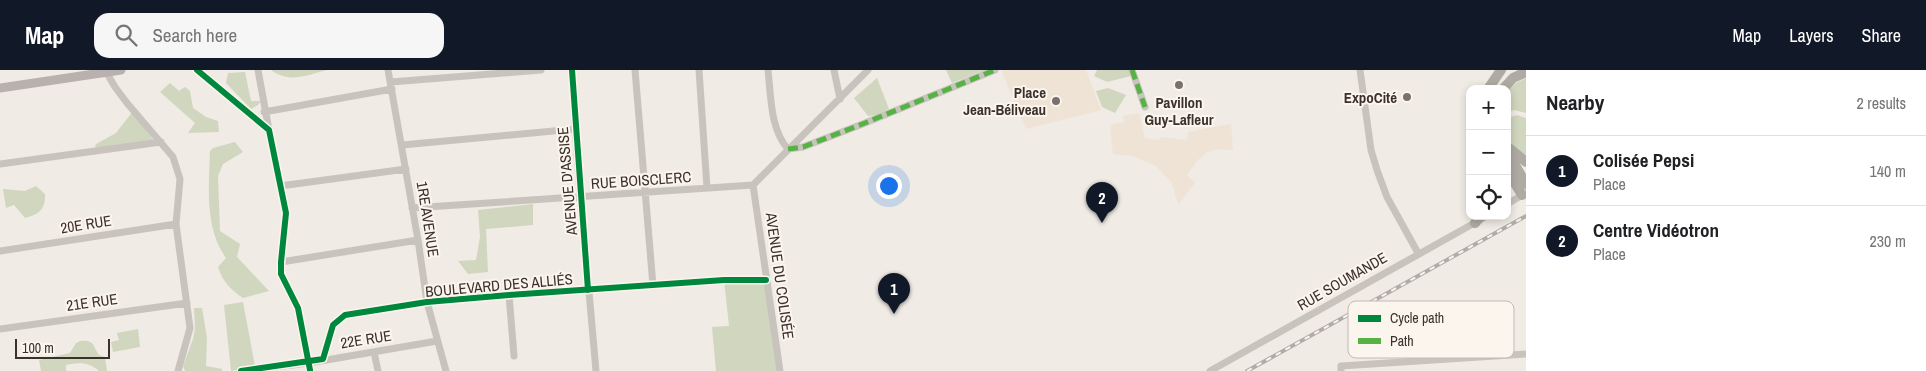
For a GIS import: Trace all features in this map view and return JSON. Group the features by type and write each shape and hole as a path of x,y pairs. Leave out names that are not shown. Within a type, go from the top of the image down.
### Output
{"highway":[{"path":"1491,85 1502,70"},
{"path":"1507,85 1513,78 1526,72"},
{"path":"1511,149 1526,162"},
{"path":"1511,158 1526,184"},
{"path":"1511,175 1524,194"}],"main road":[{"path":"0,88 121,70"}],"street":[{"path":"197,70 269,130"},
{"path":"258,70 264,112 286,213 281,274 298,308 310,371"},
{"name":"1RE AVENUE","path":"388,70 427,302 446,371"},
{"path":"264,112 391,85 540,70"},
{"name":"AVENUE D'ASSISE","path":"572,70 575,129 596,371"},
{"path":"636,70 653,286"},
{"path":"699,70 707,188"},
{"path":"768,70 775,124 783,143 788,149"},
{"path":"834,70 840,99"},
{"path":"753,185 868,70"},
{"path":"788,149 803,147 995,70"},
{"path":"1132,70 1145,107"},
{"path":"1360,70 1371,150 1377,170 1388,197 1418,253"},
{"path":"106,72 127,102 173,157 180,179 176,224 190,328 178,371"},
{"path":"402,145 575,129"},
{"path":"0,164 161,142"},
{"path":"280,186 406,169"},
{"name":"RUE BOISCLERC","path":"412,208 753,185"},
{"name":"AVENUE DU COLISÉE","path":"753,185 780,371"},
{"path":"1511,202 1524,194"},
{"name":"RUE SOUMANDE","path":"1210,371 1479,220"},
{"name":"20E RUE","path":"0,251 176,224"},
{"path":"281,262 418,240"},
{"name":"BOULEVARD DES ALLIÉS","path":"323,359 333,325 345,315 427,302 509,295 724,280 766,280"},
{"path":"509,295 514,356"},
{"name":"21E RUE","path":"0,329 187,303"},
{"name":"22E RUE","path":"244,371 308,363 437,341"},
{"path":"374,352 378,371"},
{"path":"1341,368 1473,358"}],"green space":[{"path":"271,70 327,70 305,76 285,77"},
{"path":"946,70 986,70 952,83"},
{"path":"1097,70 1129,70 1131,76 1107,82 1094,76"},
{"path":"245,72 251,101 261,101 251,109 226,83 228,73"},
{"path":"877,78 889,109 876,115 868,116 854,98"},
{"path":"1526,78 1526,113 1511,111 1511,87"},
{"path":"170,83 179,91 185,87 190,91 193,108 206,117 218,121 219,132 188,133 195,123 160,92"},
{"path":"1108,88 1126,95 1115,113 1102,107 1096,91"},
{"path":"133,111 153,140 100,149 95,147 96,144 116,133"},
{"path":"1517,115 1526,118 1526,157 1511,145 1511,117"},
{"path":"235,142 243,152 223,164 218,176 220,231 240,244 237,257 269,291 243,298 228,285 218,267 226,258 214,233 209,206 210,151 213,148"},
{"path":"36,186 45,194 43,207 37,213 25,218 14,205 6,208 3,189 25,191"},
{"path":"533,204 533,225 486,229 488,272 468,274 458,261 476,260 480,237 478,210"},
{"path":"724,280 766,280 781,371 716,371 712,327 729,326"},
{"path":"243,302 255,366 231,371 224,305"},
{"path":"194,308 202,308 207,338 206,366 222,369 222,371 185,371 183,366 195,328"},
{"path":"138,329 140,347 113,352 111,342 119,340 117,333"},
{"path":"80,341 91,342 99,355 105,357 107,371 99,371 88,364 80,363 66,365 66,371 41,371 39,360 70,353 76,343"}],"shaded area":[{"name":"Place Jean-Béliveau","path":"1001,70 1086,70 1101,110 1026,129"},
{"path":"1139,113 1145,138 1159,140 1160,137 1187,140 1188,132 1231,124 1233,150 1216,149 1206,153 1198,160 1187,175 1195,183 1178,205 1172,183 1156,166 1133,156 1113,154 1110,125 1124,122 1123,116"}],"railway":[{"path":"1373,301 1526,216"},
{"path":"1247,371 1348,315"}],"marked path":[{"path":"788,149 803,147 995,70"},
{"path":"1132,70 1145,107"}],"cycle path":[{"path":"197,70 269,130 286,213 281,274 298,308 310,370"},
{"path":"572,70 588,290"},
{"path":"241,371 323,359 333,325 345,315 427,302 509,295 724,280 766,280"}],"place":[{"name":"Pavillon Guy-Lafleur","path":"1179,85"},
{"name":"ExpoCité","path":"1407,97"},
{"name":"Place Jean-Béliveau","path":"1056,101"},
{"name":"Centre Vidéotron","path":"1102,223"},
{"name":"Colisée Pepsi","path":"894,314"}]}
